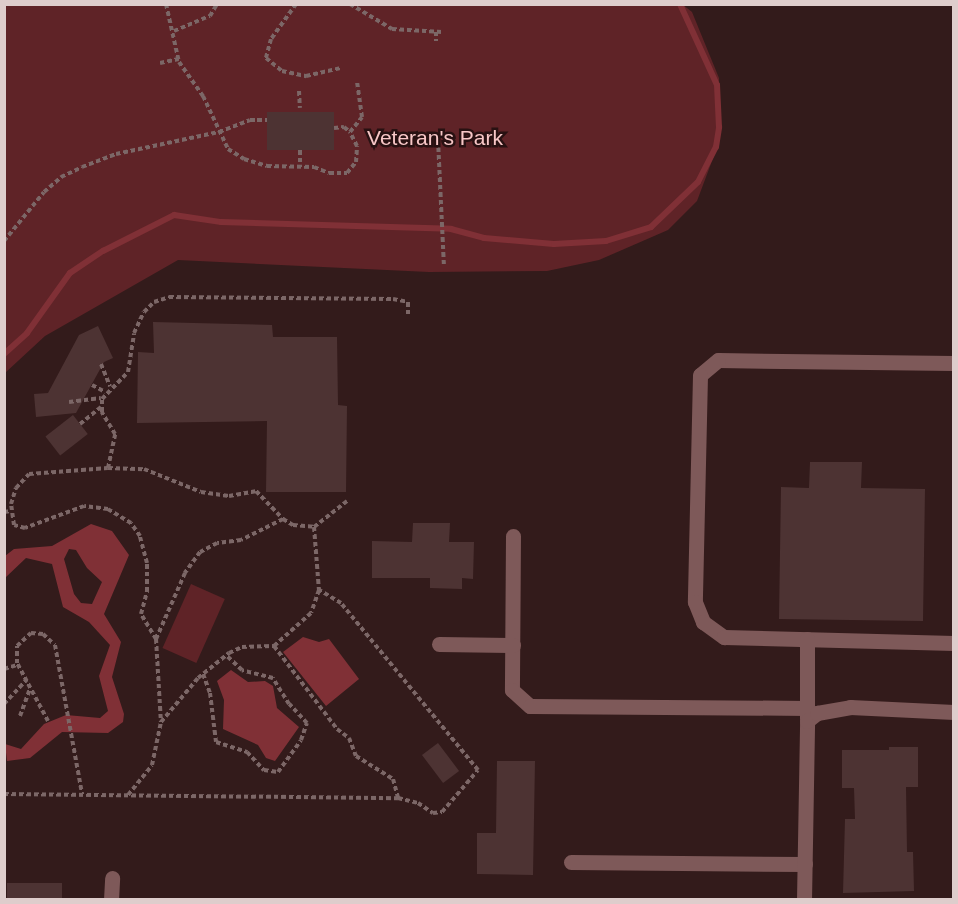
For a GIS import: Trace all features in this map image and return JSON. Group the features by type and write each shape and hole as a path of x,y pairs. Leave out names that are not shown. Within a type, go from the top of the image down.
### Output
{"street":[{"path":"954,363 718,360 700,375 695,602 703,622 724,637 954,644"},
{"path":"513,536 512,690 530,706 810,714 850,707 954,712"},
{"path":"804,900 810,714 807,639"},
{"path":"440,644 513,645"},
{"path":"571,862 805,864"},
{"path":"111,900 112,878"}],"path":[{"path":"166,4 179,59 203,96 228,149 244,159 267,166 300,167 347,173 356,162 357,146 350,132 344,127 334,128"},
{"path":"174,31 210,16 217,4"},
{"path":"296,4 271,39 266,58 282,71 306,76 340,68"},
{"path":"350,4 392,29 442,32"},
{"path":"436,32 436,41"},
{"path":"160,63 179,59"},
{"path":"350,132 362,117 357,81"},
{"path":"299,91 300,108"},
{"path":"4,241 44,192 61,177 116,154 219,132 250,120 267,120"},
{"path":"438,140 444,267"},
{"path":"300,150 300,167"},
{"path":"108,468 115,434 102,407 102,398 110,386 128,372 136,325 149,306 160,299 393,299 408,302 408,317"},
{"path":"101,364 110,386"},
{"path":"92,385 105,392"},
{"path":"69,402 102,398"},
{"path":"80,424 102,407"},
{"path":"156,639 141,614 147,591 147,563 140,536 131,523 108,509 84,506 25,528 14,525 11,511 14,492 29,474 108,468 144,469 201,492 229,496 256,491 283,519 294,525 314,527 347,501"},
{"path":"4,512 11,511"},
{"path":"128,795 152,765 160,722 156,639 185,573 200,552 216,543 249,537 283,519"},
{"path":"160,722 203,674 226,655 242,647 274,646 311,613 319,590 314,527"},
{"path":"4,794 398,798 417,803 433,813 442,812 478,770 341,603 319,590"},
{"path":"48,721 17,665 16,650 23,637 38,633 52,640 82,794"},
{"path":"274,646 337,729 349,738 356,756 393,779 398,798"},
{"path":"203,674 210,693 216,742 247,752 264,770 278,772 302,740 306,723 273,678 242,670 226,655"},
{"path":"4,669 17,665"},
{"path":"5,701 26,680"},
{"path":"20,716 30,689"}],"green space":[{"name":"Veteran's Park","path":"682,4 692,12 719,78 718,145 697,201 668,230 599,260 547,271 429,272 178,260 45,336 5,373 5,5"},
{"path":"191,584 225,599 196,663 163,648"}],"shaded area":[{"path":"91,524 112,531 129,555 104,614 121,642 112,677 124,714 123,722 108,733 62,732 30,758 7,761 5,744 21,749 44,724 66,715 100,718 108,711 99,676 110,645 89,622 63,607 52,564 26,558 5,578 5,556 14,549 52,546","holes":["69,549 76,550 87,568 102,582 92,604 81,603 74,594 64,559"]},
{"path":"303,637 319,642 329,639 359,679 326,706 283,652"},
{"path":"231,670 248,682 265,681 273,686 277,708 299,727 275,761 266,758 258,745 223,729 224,700 217,681"}],"building":[{"path":"267,112 334,112 334,150 267,150"},
{"path":"153,322 272,325 273,337 337,337 338,405 347,406 346,492 266,492 267,421 137,423 138,352 154,353"},
{"path":"98,326 113,358 104,362 76,413 36,417 34,394 48,393 79,335"},
{"path":"73,415 88,434 60,455 45,437"},
{"path":"810,462 862,462 861,488 925,489 923,621 779,619 781,487 809,488"},
{"path":"413,523 450,523 449,542 474,542 473,579 462,578 462,589 430,588 430,578 372,578 372,541 412,542"},
{"path":"438,743 459,771 443,783 422,755"},
{"path":"889,747 918,747 918,787 906,787 907,852 913,852 914,891 843,893 845,819 855,819 854,788 842,788 842,750 889,750"},
{"path":"497,761 535,761 533,875 477,874 477,833 496,833"},
{"path":"7,883 62,883 62,900 7,900"}],"waterway":[{"path":"4,354 27,333 70,273 103,251 174,215 221,222 451,229 484,238 554,244 606,241 651,227 698,182 716,147 719,127 717,85 680,4"}]}
